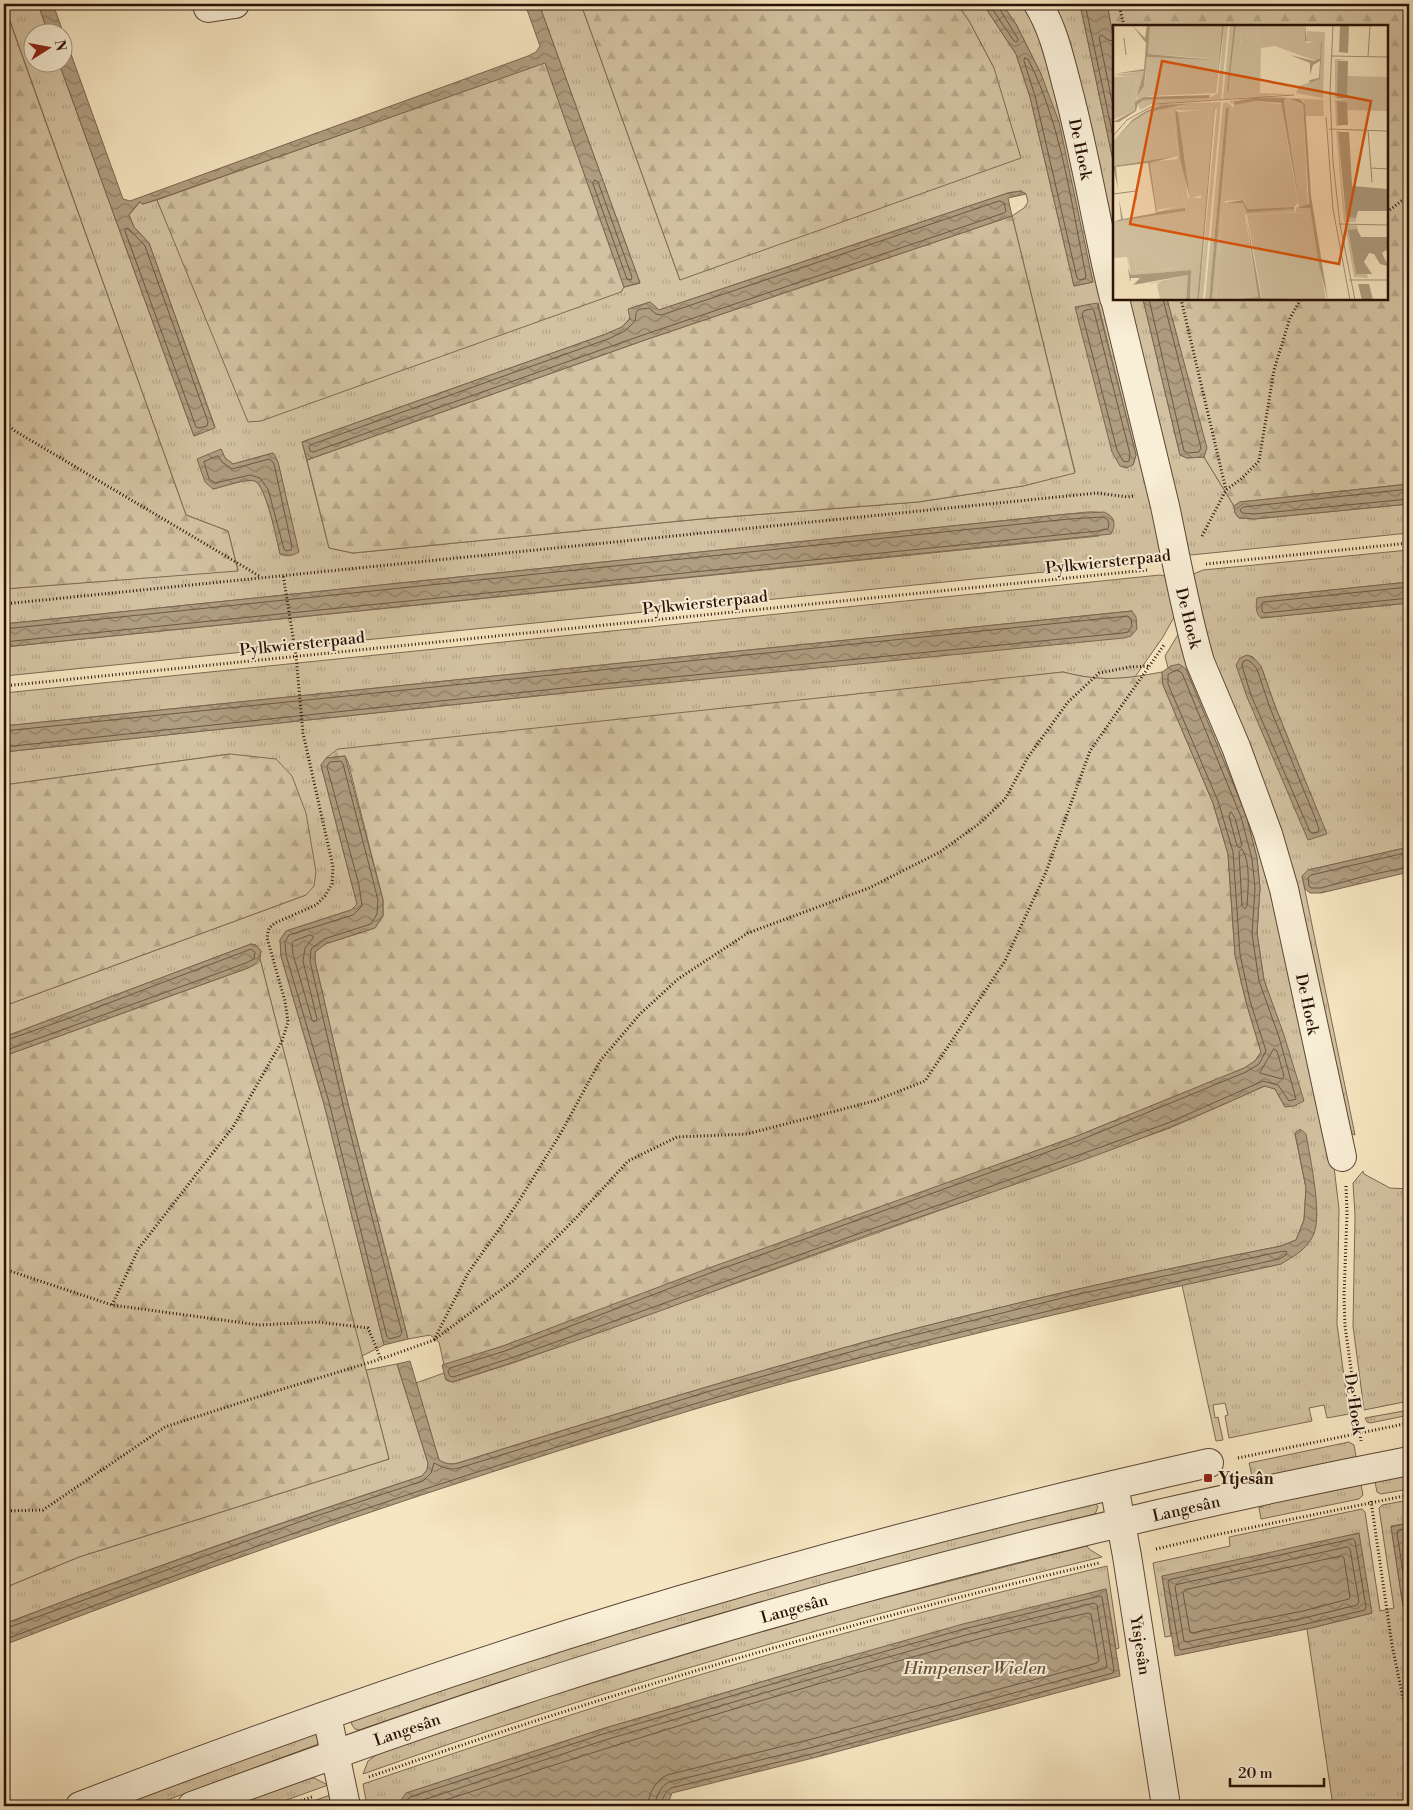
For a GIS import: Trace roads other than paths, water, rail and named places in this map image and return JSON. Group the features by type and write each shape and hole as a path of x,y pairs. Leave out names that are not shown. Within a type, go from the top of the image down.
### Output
{"street":[{"path":"208,8 235,4"},
{"name":"De Hoek","path":"1038,4 1045,15 1054,38 1072,106 1113,293"},
{"name":"De Hoek","path":"1114,300 1160,490 1187,614 1200,662 1236,747 1268,834 1284,889 1342,1157"},
{"name":"Langesân","path":"192,1806 335,1754 516,1692 732,1625 958,1563 1122,1523 1409,1461"},
{"path":"80,1806 182,1767 454,1671 731,1585 937,1528 1114,1484 1209,1463"},
{"name":"Ytsjesân","path":"1114,1484 1122,1523 1166,1806"},
{"path":"326,1716 344,1796"}],"water":[{"path":"38,4 53,4 59,22 44,22"},
{"path":"525,4 539,4 640,283 624,287 545,63 164,197 143,204 139,202 129,215 134,227 149,243 215,428 194,436 62,72 72,72 72,57 123,199 130,201 528,56 536,52 540,46"},
{"path":"983,4 1002,4 1016,24 1041,74 1059,122 1093,282 1074,286 1030,97 1016,54"},
{"path":"1080,4 1107,4 1113,36 1113,160"},
{"path":"1021,191 1026,194 1008,198 1012,216 645,340 307,460 302,442 606,334 622,327 630,319 628,309 650,302 659,310 1008,193"},
{"path":"1143,300 1167,300 1207,448 1204,457 1187,458 1180,455"},
{"path":"1097,303 1136,455 1133,465 1126,468 1120,466 1112,452 1075,307"},
{"path":"221,449 225,458 233,464 273,453 278,462 299,552 290,556 280,554 267,503 259,485 255,481 251,480 213,489 205,482 197,459"},
{"path":"1409,484 1409,504 1254,519 1239,518 1235,513 1234,506 1240,502"},
{"path":"1104,512 1114,521 1111,534 4,647 4,624 1068,514"},
{"path":"1409,582 1409,603 1261,618 1256,606 1257,598"},
{"path":"1132,611 1136,617 1137,629 1131,636 1124,638 593,690 4,752 4,726"},
{"path":"1247,655 1253,657 1261,666 1275,706 1327,834 1308,840 1247,697 1236,665 1240,658"},
{"path":"1179,664 1186,669 1246,815 1257,858 1260,888 1257,933 1264,980 1284,1035 1304,1101 1294,1106 1285,1107 1275,1089 1264,1086 1167,1128 1069,1165 505,1365 452,1382 446,1380 442,1365 503,1346 709,1268 1077,1136 1244,1068 1255,1061 1261,1052 1246,1002 1235,955 1228,854 1213,803 1163,685 1162,672 1171,666"},
{"path":"345,756 383,900 383,916 375,928 325,944 315,952 315,961 348,1104 408,1339 384,1345 324,1104 281,956 280,940 286,931 351,910 357,904 321,765 326,758"},
{"path":"1409,847 1409,872 1321,893 1310,893 1305,889 1302,876 1308,870"},
{"path":"251,944 256,945 261,951 254,965 248,968 4,1056 4,1037"},
{"path":"1300,1129 1306,1134 1313,1172 1317,1215 1316,1227 1307,1245 1281,1264 1107,1302 933,1344 689,1411 491,1472 350,1519 142,1593 4,1645 4,1624 212,1548 422,1476 427,1470 428,1463 397,1364 410,1361 439,1460 448,1464 458,1463 768,1369 872,1340 1076,1290 1281,1246 1296,1240 1304,1220 1306,1188 1295,1133"},
{"path":"1409,1523 1409,1605 1403,1606 1391,1527"},
{"path":"1359,1533 1372,1613 1307,1629 1175,1656 1162,1576"},
{"name":"Himpenser Wielen","path":"1106,1589 1120,1676 817,1757 672,1793 667,1806 397,1806 406,1793 602,1729 963,1624"}],"place":[{"name":"Ytjesân","path":"1208,1478"}]}
